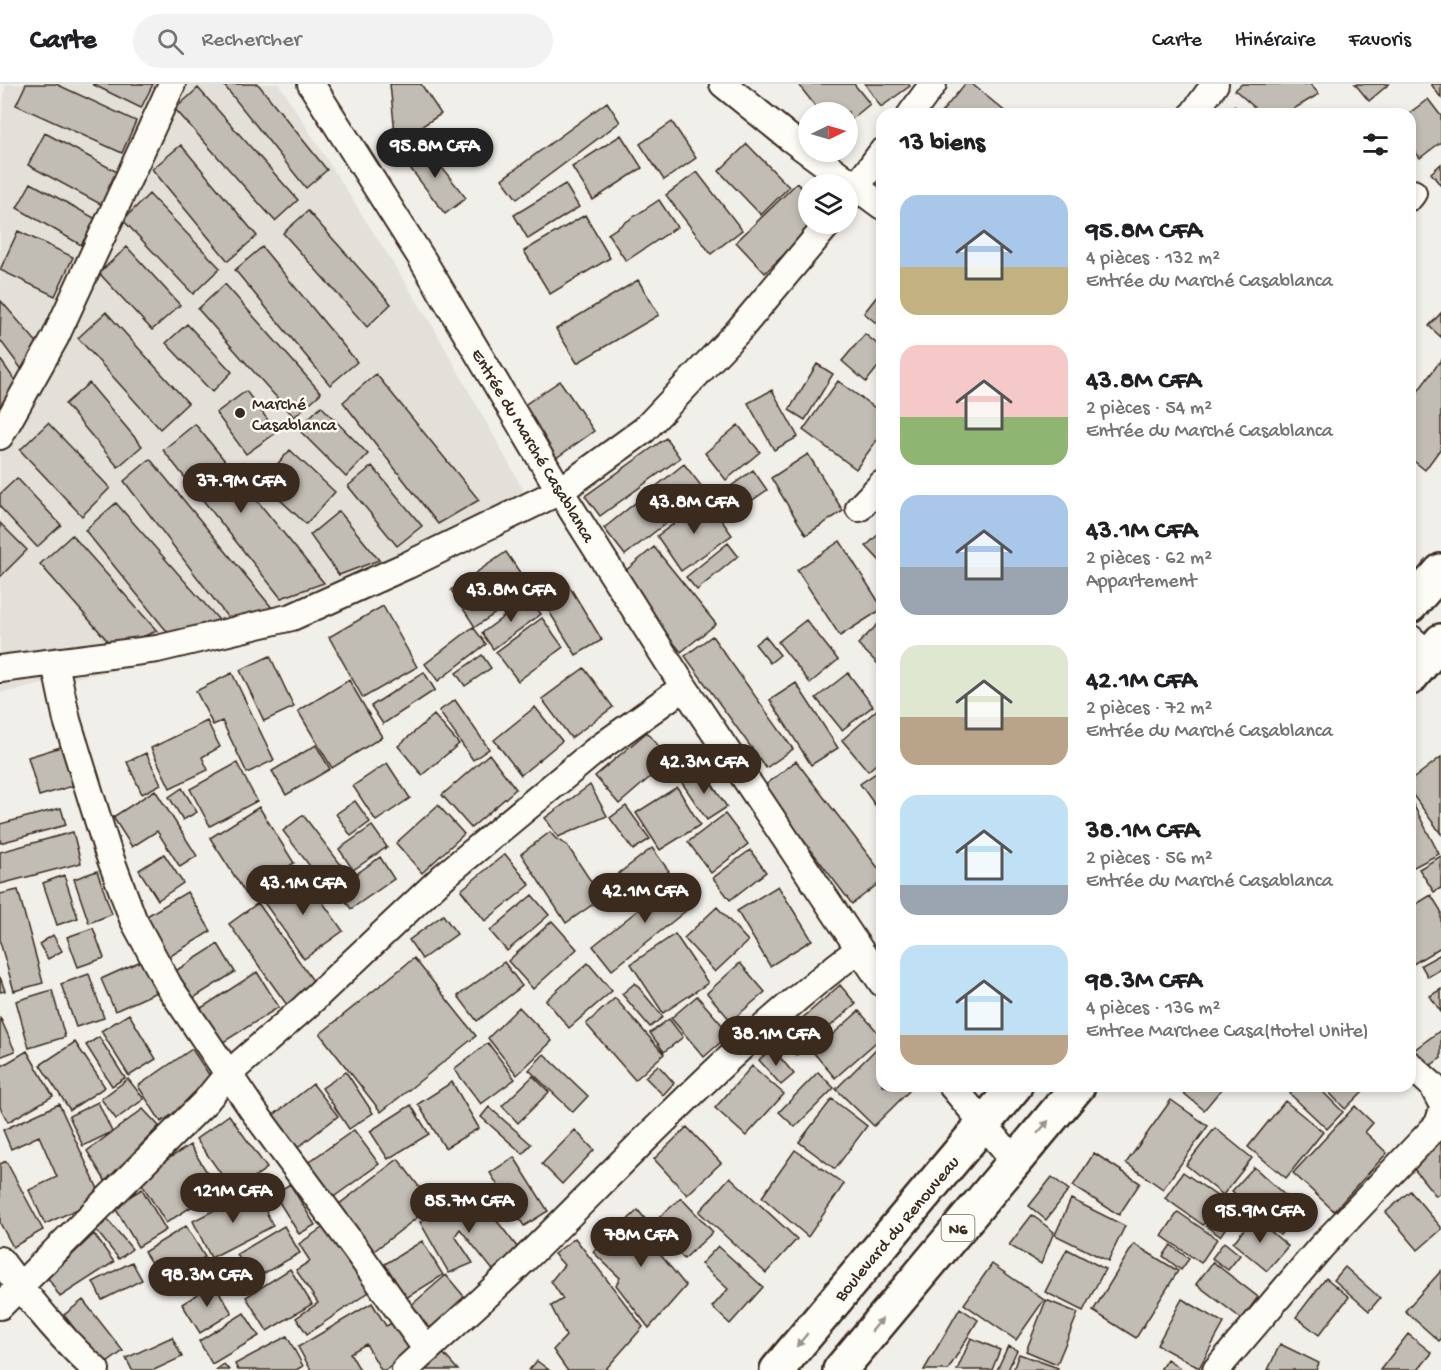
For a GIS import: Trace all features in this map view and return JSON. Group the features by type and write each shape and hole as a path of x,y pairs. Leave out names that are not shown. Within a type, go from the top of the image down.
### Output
{"highway":[{"path":"1416,599 1441,571"},
{"name":"Boulevard du Renouveau","path":"777,1370 1010,1092"},
{"name":"N6","path":"840,1370 1073,1092"}],"street":[{"path":"0,436 55,338 172,84"},
{"name":"Entrée du Marché Casablanca","path":"311,84 422,259 560,491 684,687 876,975"},
{"path":"723,84 831,174"},
{"path":"915,108 933,84"},
{"path":"1197,108 1215,84"},
{"path":"858,184 876,160"},
{"path":"858,195 876,203"},
{"path":"0,669 157,649 292,617 408,565 560,491 644,430 740,329 820,234"},
{"path":"859,508 876,490"},
{"path":"55,663 67,720 107,849 133,919 168,986 227,1075 427,1350"},
{"path":"0,1306 206,1101 227,1075 304,1008 444,876 595,751 684,687"},
{"path":"405,1370 521,1262 666,1116 808,987 858,950"},
{"path":"1416,1070 1438,1088"},
{"path":"957,1092 1014,1160"},
{"path":"1216,1370 1321,1247 1438,1124 1441,1115"},
{"path":"0,1260 20,1287 96,1370"}],"shaded area":[{"name":"Marché Casablanca","path":"5,84 279,84 434,328 528,498 392,579 239,645 0,693 0,137"}],"building":[{"path":"26,84 56,84 136,121 122,153 16,105"},
{"path":"92,84 153,84 141,108"},
{"path":"223,84 258,84 327,170 306,188"},
{"path":"390,84 421,84 441,114 396,143"},
{"path":"798,84 854,84 870,104 858,114 858,102 812,102"},
{"path":"865,84 909,84 910,86 881,107"},
{"path":"965,84 972,84 1001,108 945,108"},
{"path":"1242,84 1310,84 1319,94 1295,108 1255,108 1235,90"},
{"path":"1355,84 1389,84 1369,101"},
{"path":"1431,84 1441,84 1441,98"},
{"path":"198,88 298,200 275,221 175,109"},
{"path":"1428,99 1441,116 1441,142 1420,158 1416,152 1416,108"},
{"path":"607,102 620,122 517,199 502,179"},
{"path":"672,122 696,158 664,180 640,144"},
{"path":"45,133 121,174 104,206 28,165"},
{"path":"621,135 642,168 593,200 572,167"},
{"path":"747,144 789,187 761,215 719,171"},
{"path":"181,145 257,236 228,261 152,169"},
{"path":"424,145 466,198 445,214 404,160"},
{"path":"1441,164 1441,186 1431,173"},
{"path":"697,172 742,230 711,254 666,195"},
{"path":"31,183 96,219 81,245 17,208"},
{"path":"797,183 798,234 805,234 765,273 736,242"},
{"path":"565,184 579,207 528,239 514,215"},
{"path":"149,194 220,268 193,294 123,220"},
{"path":"659,200 677,227 626,261 608,234"},
{"path":"308,211 391,304 367,327 283,233"},
{"path":"585,215 610,258 550,294 524,251"},
{"path":"18,231 73,257 55,296 0,270"},
{"path":"127,247 180,305 152,330 99,273"},
{"path":"262,247 357,362 330,385 235,270"},
{"path":"638,280 659,315 577,363 556,329"},
{"path":"225,284 321,393 294,417 198,309"},
{"path":"876,298 876,323 864,313"},
{"path":"1,301 40,346 23,371 0,340"},
{"path":"106,312 188,403 160,429 78,338"},
{"path":"1441,313 1441,337 1429,326"},
{"path":"187,324 232,372 212,392 166,343"},
{"path":"865,334 876,343 876,370 866,382 842,361"},
{"path":"0,359 16,382 0,408"},
{"path":"1441,360 1441,448 1425,470 1416,463 1416,394"},
{"path":"817,364 833,374 805,420 789,410"},
{"path":"376,374 479,500 438,524 343,402"},
{"path":"560,381 594,431 552,461 517,410"},
{"path":"838,381 876,409 876,441 856,469 803,430"},
{"path":"89,383 142,446 118,467 65,404"},
{"path":"772,390 798,437 774,450 748,403"},
{"path":"246,391 277,432 246,454 216,413"},
{"path":"321,406 368,454 346,477 298,429"},
{"path":"48,423 110,488 82,516 20,450"},
{"path":"195,424 324,583 281,598 163,450"},
{"path":"738,425 760,452 726,480 705,453"},
{"path":"666,438 680,458 600,516 585,496"},
{"path":"290,450 335,492 306,524 261,482"},
{"path":"808,454 843,511 806,535 771,478"},
{"path":"150,459 273,609 228,618 124,481"},
{"path":"684,464 706,492 625,555 604,528"},
{"path":"372,466 422,526 397,546 348,486"},
{"path":"753,470 767,490 728,517 715,498"},
{"path":"17,478 61,525 37,547 0,507 0,494"},
{"path":"707,500 732,535 681,571 657,536"},
{"path":"116,503 219,620 169,634 85,530"},
{"path":"339,511 379,560 339,575 310,535"},
{"path":"0,523 27,550 0,577"},
{"path":"72,535 157,631 114,648 40,564"},
{"path":"876,537 876,557 866,546"},
{"path":"840,541 876,598 876,613 840,636 797,570"},
{"path":"728,543 738,556 697,590 686,577"},
{"path":"654,547 716,624 681,652 619,576"},
{"path":"506,552 531,589 475,627 451,590"},
{"path":"563,576 602,640 576,655 537,592"},
{"path":"529,598 541,614 493,649 482,633"},
{"path":"383,606 417,667 363,698 329,637"},
{"path":"542,618 563,647 518,681 496,652"},
{"path":"806,620 838,660 810,683 778,642"},
{"path":"876,626 876,662 858,644"},
{"path":"473,627 486,644 438,681 425,664"},
{"path":"712,636 793,749 766,768 685,656"},
{"path":"765,636 780,655 770,663 755,644"},
{"path":"482,655 491,668 465,686 456,673"},
{"path":"270,656 294,707 264,721 240,670"},
{"path":"584,668 613,707 571,738 542,699"},
{"path":"424,672 435,690 383,724 371,706"},
{"path":"232,673 274,760 247,773 222,721 213,725 196,691"},
{"path":"848,673 873,706 842,730 816,698"},
{"path":"349,680 382,737 332,768 298,711"},
{"path":"796,683 838,748 811,765 770,700"},
{"path":"455,700 489,749 473,760 439,711"},
{"path":"535,707 562,741 521,775 494,740"},
{"path":"876,710 876,764 868,771 842,740"},
{"path":"434,715 459,744 422,775 398,746"},
{"path":"207,721 220,747 202,757 208,770 170,788 151,748"},
{"path":"647,732 670,760 619,804 595,776"},
{"path":"316,745 330,769 286,795 272,771"},
{"path":"64,746 76,785 39,796 28,757"},
{"path":"146,753 161,784 142,794 127,762"},
{"path":"489,754 516,789 471,828 442,795"},
{"path":"1441,757 1441,834 1416,799 1416,776"},
{"path":"796,761 876,865 876,886 852,904 763,787"},
{"path":"237,763 257,801 210,826 190,789"},
{"path":"387,763 410,798 376,821 353,786"},
{"path":"702,769 727,807 707,820 682,783"},
{"path":"876,773 876,807 860,784"},
{"path":"590,785 607,816 558,837 545,818"},
{"path":"677,787 700,825 660,850 636,813"},
{"path":"182,788 197,812 183,820 169,797"},
{"path":"155,790 197,856 180,867 157,831 132,847 113,817"},
{"path":"355,801 370,822 351,836 336,814"},
{"path":"438,805 464,834 422,873 396,843"},
{"path":"626,806 650,839 633,850 610,818"},
{"path":"259,807 294,863 246,894 210,838"},
{"path":"61,808 66,825 0,843 0,824"},
{"path":"1416,810 1439,854 1416,866"},
{"path":"725,814 748,844 711,873 688,842"},
{"path":"303,815 345,870 325,886 283,831"},
{"path":"372,826 387,847 353,870 339,849"},
{"path":"73,832 81,863 0,884 0,852"},
{"path":"550,832 556,839 567,845 602,898 566,923 521,854"},
{"path":"652,848 669,871 623,907 605,884"},
{"path":"750,850 766,872 730,900 713,878"},
{"path":"164,854 183,883 158,900 139,870"},
{"path":"505,854 530,885 485,921 461,890"},
{"path":"1441,856 1441,888 1434,892 1419,869"},
{"path":"380,857 394,879 351,909 337,888"},
{"path":"97,871 112,914 89,923 74,879"},
{"path":"302,873 343,931 304,959 263,901"},
{"path":"64,875 78,918 57,925 43,883"},
{"path":"678,878 697,902 612,970 593,946"},
{"path":"778,886 812,940 770,966 737,911"},
{"path":"18,890 43,983 14,991 0,942 0,894"},
{"path":"187,892 211,931 164,960 140,920"},
{"path":"532,895 549,915 507,951 490,931"},
{"path":"1431,895 1441,911 1441,947 1416,962 1416,904"},
{"path":"258,903 316,985 287,1005 229,924"},
{"path":"717,907 748,941 715,972 684,938"},
{"path":"443,915 457,934 422,959 409,940"},
{"path":"552,921 577,949 533,989 508,961"},
{"path":"93,928 104,958 78,967 67,937"},
{"path":"675,934 708,983 663,1013 631,964"},
{"path":"53,935 62,951 48,959 39,944"},
{"path":"218,944 235,972 187,1002 169,975"},
{"path":"1441,954 1441,969 1428,977 1421,965"},
{"path":"414,958 476,1036 381,1112 320,1034"},
{"path":"143,960 157,992 115,1011 101,979"},
{"path":"504,962 522,986 477,1021 458,996"},
{"path":"588,963 612,991 569,1028 546,1000"},
{"path":"740,963 765,992 731,1021 707,993"},
{"path":"257,972 279,1007 217,1046 195,1012"},
{"path":"89,974 104,1018 76,1027 61,984"},
{"path":"0,977 5,991 0,992"},
{"path":"635,983 663,1017 650,1027 622,994"},
{"path":"840,985 856,1004 797,1055 781,1037"},
{"path":"1441,989 1441,1012 1430,996"},
{"path":"52,990 65,1037 29,1048 16,1001"},
{"path":"697,996 730,1034 704,1057 671,1018"},
{"path":"615,998 664,1054 635,1080 586,1024"},
{"path":"519,1007 552,1041 517,1075 488,1038"},
{"path":"859,1011 876,1030 876,1042 835,1078 813,1052"},
{"path":"129,1014 156,1059 129,1076 101,1031"},
{"path":"0,1017 15,1051 0,1057"},
{"path":"669,1019 683,1037 664,1052 650,1033"},
{"path":"1441,1030 1441,1058 1427,1068 1416,1053 1416,1049"},
{"path":"99,1037 125,1078 112,1086 86,1045"},
{"path":"75,1042 105,1087 70,1110 40,1065"},
{"path":"488,1043 515,1079 481,1104 454,1069"},
{"path":"772,1048 794,1074 781,1085 759,1060"},
{"path":"192,1049 216,1085 161,1122 138,1086"},
{"path":"876,1049 876,1092 908,1092 874,1126 836,1089"},
{"path":"27,1051 53,1096 8,1122 0,1107 0,1067"},
{"path":"544,1054 588,1096 573,1112 529,1070"},
{"path":"658,1065 674,1083 663,1095 645,1077"},
{"path":"752,1066 784,1094 746,1136 715,1108"},
{"path":"346,1072 373,1113 349,1129 322,1088"},
{"path":"818,1072 834,1088 795,1127 779,1112"},
{"path":"533,1076 549,1092 518,1123 502,1106"},
{"path":"128,1079 144,1099 116,1119 101,1099"},
{"path":"452,1082 479,1128 445,1148 418,1104"},
{"path":"313,1084 338,1116 296,1149 271,1117"},
{"path":"1182,1092 1219,1092 1204,1110"},
{"path":"1292,1092 1323,1092 1343,1112 1327,1129 1290,1094"},
{"path":"1329,1092 1362,1092 1345,1109"},
{"path":"832,1099 867,1126 835,1169 799,1142"},
{"path":"1171,1100 1208,1126 1163,1189 1126,1163"},
{"path":"1285,1101 1323,1132 1286,1178 1248,1147"},
{"path":"98,1102 112,1132 83,1146 69,1116"},
{"path":"59,1104 102,1198 45,1224 29,1190 57,1177 39,1136 11,1149 3,1130"},
{"path":"411,1105 429,1134 388,1159 370,1131"},
{"path":"1355,1106 1373,1123 1365,1132 1387,1153 1334,1211 1293,1173"},
{"path":"489,1107 531,1144 523,1154 481,1117"},
{"path":"143,1109 159,1126 106,1182 87,1151"},
{"path":"229,1115 267,1168 234,1192 196,1139"},
{"path":"687,1127 721,1163 687,1195 654,1159"},
{"path":"1215,1128 1252,1158 1223,1195 1186,1165"},
{"path":"354,1130 379,1164 328,1201 303,1166"},
{"path":"575,1130 594,1150 562,1184 542,1164"},
{"path":"1441,1140 1441,1192 1436,1196 1410,1164"},
{"path":"190,1145 218,1190 166,1223 138,1178"},
{"path":"795,1150 844,1184 808,1237 762,1197"},
{"path":"1094,1153 1140,1183 1119,1215 1073,1186"},
{"path":"514,1157 548,1211 524,1226 490,1173"},
{"path":"398,1159 433,1205 374,1251 338,1205"},
{"path":"6,1161 43,1230 13,1247 0,1223 0,1164"},
{"path":"1254,1167 1301,1210 1280,1235 1232,1191"},
{"path":"1183,1172 1221,1199 1203,1225 1165,1198"},
{"path":"730,1177 797,1239 766,1273 699,1212"},
{"path":"1052,1177 1069,1190 1046,1220 1029,1206"},
{"path":"290,1184 315,1225 299,1234 274,1194"},
{"path":"142,1189 166,1230 138,1247 114,1206"},
{"path":"255,1189 273,1226 211,1258 193,1221"},
{"path":"473,1190 521,1252 496,1274 460,1229 455,1236 473,1263 449,1273 420,1222"},
{"path":"1410,1191 1441,1227 1441,1230 1418,1250 1386,1212"},
{"path":"681,1198 713,1232 684,1259 652,1224"},
{"path":"1071,1199 1125,1226 1108,1261 1055,1235"},
{"path":"1226,1199 1239,1209 1220,1236 1206,1226"},
{"path":"638,1210 665,1244 659,1253 686,1286 649,1328 616,1285 620,1278 593,1252"},
{"path":"1178,1212 1217,1239 1201,1263 1162,1236"},
{"path":"1032,1215 1054,1232 1041,1264 1009,1245"},
{"path":"1254,1217 1288,1246 1267,1271 1233,1243"},
{"path":"108,1220 132,1249 119,1259 96,1230"},
{"path":"186,1226 205,1257 164,1283 144,1252"},
{"path":"284,1226 300,1253 252,1280 237,1254"},
{"path":"325,1226 369,1292 307,1334 296,1318 318,1303 296,1270 310,1261 299,1244"},
{"path":"94,1234 114,1262 60,1297 48,1278"},
{"path":"575,1238 643,1327 605,1370 567,1370 553,1350 566,1336 551,1306 563,1299 551,1281 564,1265 554,1254"},
{"path":"422,1241 443,1275 406,1298 385,1264"},
{"path":"1224,1242 1240,1255 1228,1270 1212,1258"},
{"path":"1134,1244 1178,1271 1136,1338 1093,1311"},
{"path":"1171,1245 1189,1259 1181,1270 1163,1256"},
{"path":"718,1246 763,1287 730,1324 712,1307 728,1289 701,1264"},
{"path":"1067,1249 1105,1269 1083,1311 1045,1292"},
{"path":"132,1262 142,1280 102,1300 93,1282"},
{"path":"1213,1262 1258,1297 1242,1319 1196,1284"},
{"path":"992,1264 1044,1300 1016,1340 964,1304"},
{"path":"1345,1267 1380,1298 1369,1311 1334,1280"},
{"path":"290,1269 312,1304 267,1331 246,1297"},
{"path":"1441,1271 1441,1339 1439,1341 1405,1311"},
{"path":"446,1275 467,1300 430,1333 408,1308"},
{"path":"1326,1278 1349,1297 1319,1335 1296,1317"},
{"path":"214,1284 232,1313 200,1333 182,1304"},
{"path":"1182,1299 1224,1323 1199,1368 1157,1345"},
{"path":"83,1300 123,1351 103,1366 64,1315"},
{"path":"1046,1300 1078,1313 1057,1364 1026,1351"},
{"path":"372,1303 386,1326 394,1322 413,1354 381,1370 366,1344 350,1353 360,1370 311,1370 298,1347"},
{"path":"960,1308 978,1320 948,1370 924,1370"},
{"path":"244,1313 259,1336 212,1364 199,1341"},
{"path":"1408,1334 1432,1353 1418,1370 1380,1370"},
{"path":"287,1336 303,1366 296,1370 238,1370 235,1364"},
{"path":"172,1337 182,1357 154,1370 132,1370 126,1358"},
{"path":"971,1338 1000,1350 992,1370 957,1370"},
{"path":"1280,1344 1319,1363 1316,1370 1268,1370"},
{"path":"1008,1346 1017,1350 1008,1370 997,1370"},
{"path":"442,1352 458,1370 423,1370"},
{"path":"1019,1354 1058,1368 1057,1370 1013,1370"},
{"path":"1167,1359 1183,1370 1160,1370"},
{"path":"537,1361 549,1370 529,1370"},
{"path":"224,1364 229,1370 216,1370"}],"place":[{"name":"Marché Casablanca","path":"240,413"}]}
